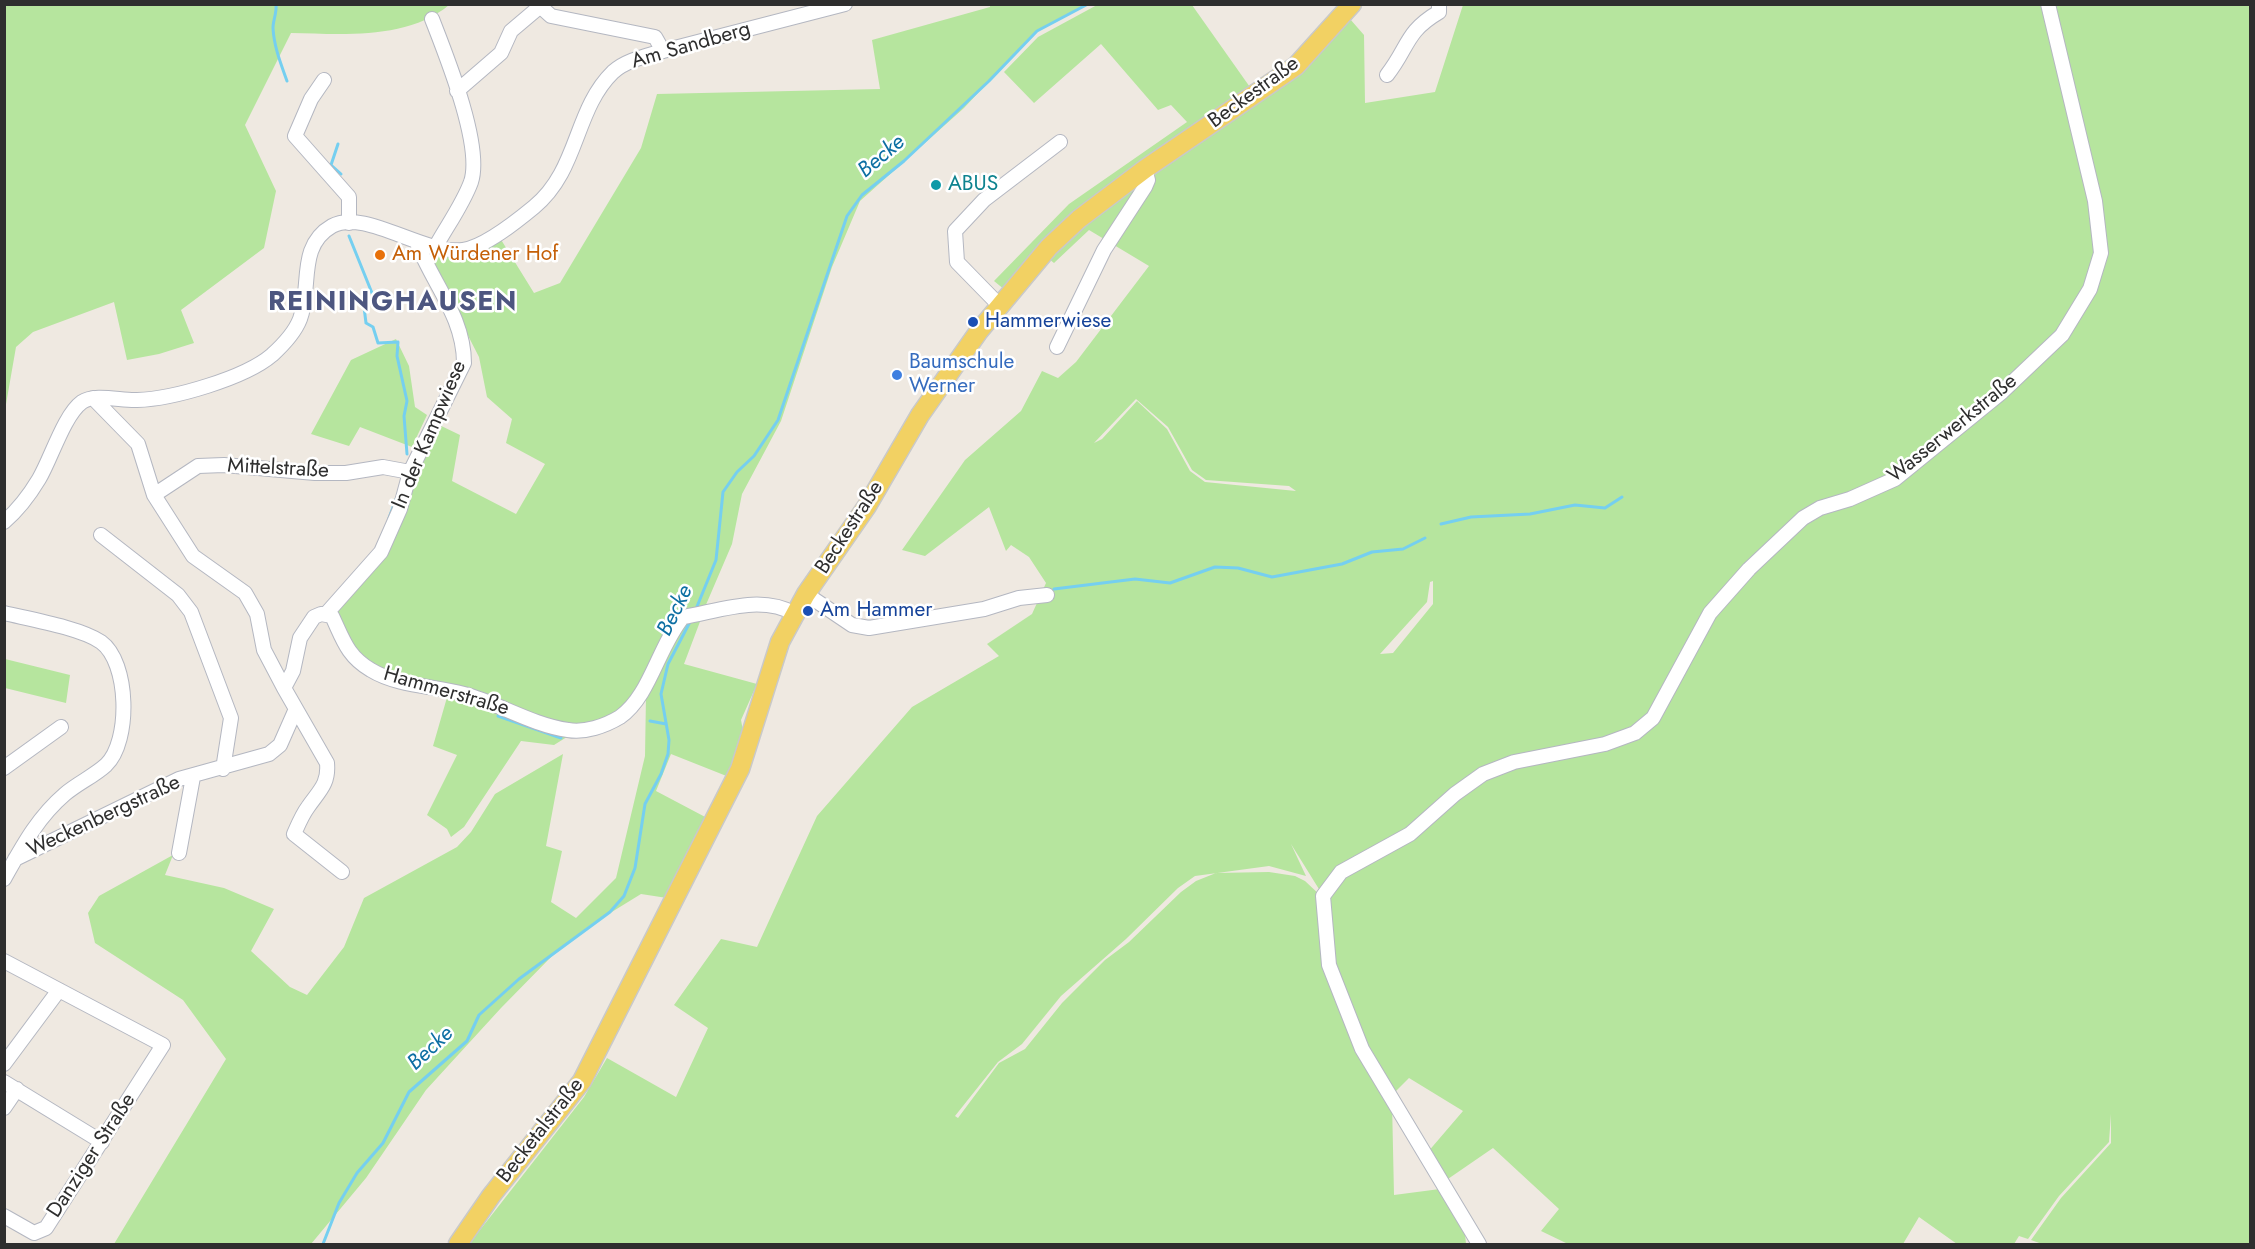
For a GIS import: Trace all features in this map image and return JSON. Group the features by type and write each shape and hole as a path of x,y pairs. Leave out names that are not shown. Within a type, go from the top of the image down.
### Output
{"main road":[{"name":"Beckestraße","path":"618,1014 740,769 780,642 806,594 867,507 920,416 1000,306 1064,233 1145,169 1296,66 1352,4"},
{"name":"Becketalstraße","path":"458,1245 491,1196 582,1081 618,1014"}],"street":[{"name":"Am Sandberg","path":"350,223 374,226 417,243 463,250 498,234 536,206 565,171 593,98 614,71 635,59 845,4"},
{"path":"1387,75 1402,55 1407,39 1414,29 1439,12 1440,4"},
{"name":"Wasserwerkstraße","path":"1479,1245 1362,1049 1329,965 1323,896 1341,872 1410,834 1455,794 1483,774 1514,762 1605,744 1635,733 1653,718 1710,613 1749,569 1803,518 1820,508 1850,500 1895,479 2002,392 2062,335 2090,289 2101,253 2095,201 2048,4"},
{"path":"457,91 501,53 511,31 542,6 551,16 655,37 663,51"},
{"path":"432,19 471,138 474,161 471,181 436,246"},
{"path":"4,522 39,480 75,410 82,402 93,398 138,400 178,395 228,378 271,356 295,331 301,316 312,247 333,226 350,223 349,197 295,136 311,99 324,80"},
{"path":"1000,306 957,262 956,231 984,200 1060,141"},
{"path":"1057,346 1104,250 1145,188 1148,180 1145,169"},
{"name":"In der Kampwiese","path":"326,614 381,552 400,509 410,472 464,363 464,350 454,313 424,262 417,243"},
{"path":"93,398 138,444 154,495 192,556 245,593 257,614 264,650 327,763 328,776 323,789 307,807 294,834 342,872"},
{"name":"Mittelstraße","path":"154,495 198,466 224,465 315,473 346,473 383,467 410,472"},
{"path":"101,535 178,595 191,612 231,718 223,769"},
{"path":"806,594 852,625 869,628 984,609 1019,598 1047,595"},
{"name":"Hammerstraße","path":"326,614 332,616 342,643 349,652 369,670 386,678 466,694 560,729 573,730 593,729 607,723 634,704 672,630 693,615 759,604 783,607 795,614"},
{"path":"4,613 85,634 101,642 116,662 125,715 117,748 107,764 66,793 36,822 4,879"},
{"path":"284,688 293,671 300,638 315,617 326,614"},
{"name":"Weckenbergstraße","path":"15,859 179,779 223,769 269,754 280,745 296,711"},
{"path":"4,768 61,727"},
{"name":"Weckenbergstraße","path":"178,853 192,777"},
{"path":"4,961 59,990 4,1064"},
{"name":"Danziger Straße","path":"4,1216 34,1233 46,1228 163,1045 59,990"},
{"path":"4,1108 11,1085 102,1142"}],"green space":[{"path":"5,5 449,5 432,16 394,30 353,34 291,33 245,125 276,191 264,248 181,310 194,343 159,354 127,360 114,302 33,332 16,347 5,410"},
{"path":"990,5 1088,5 1034,33 964,108 860,201 832,267 781,421 742,494 732,544 705,607 682,611 667,625 637,691 615,713 591,722 554,745 521,741 464,827 451,837 447,829 427,815 457,755 433,746 450,687 394,673 363,658 343,629 337,608 381,552 433,422 460,435 452,481 516,514 545,464 506,443 512,419 487,397 479,357 438,277 431,254 460,256 500,238 534,293 560,283 641,148 657,94 880,89 872,40 990,7"},
{"path":"1097,5 1192,5 1252,90 1005,290 994,281 1069,204 1187,122 1171,105 1158,110 1101,44 1034,103 1004,72 1038,37"},
{"path":"1463,5 2250,5 2250,1244 2042,1244 2031,1240 2061,1198 2111,1143 2111,1114 2109,1142 2059,1196 2028,1239 2019,1236 2014,1244 1957,1244 1919,1217 1903,1244 1568,1244 1541,1231 1559,1209 1493,1148 1445,1181 1427,1153 1463,1111 1409,1078 1392,1095 1366,1048 1345,1000 1331,950 1326,897 1343,874 1411,837 1416,830 1340,871 1322,894 1291,844 1306,876 1269,866 1217,873 1269,872 1295,876 1305,881 1321,896 1326,966 1360,1050 1392,1102 1394,1195 1440,1189 1465,1233 1466,1244 469,1244 584,1097 607,1058 676,1097 708,1028 674,1005 721,939 757,947 817,816 912,707 999,656 987,644 1032,614 1046,583 1029,557 1011,545 1006,551 989,507 925,556 902,550 965,460 1021,411 1042,371 1058,378 1076,362 1149,266 1089,230 1054,263 1049,259 1083,225 1300,72 1350,19 1364,35 1365,103 1435,92","holes":["1136,399 1168,427 1192,470 1206,480 1289,486 1296,491 1205,482 1190,471 1167,429 1137,401 1102,439 1094,443","1433,581 1433,604 1393,653 1380,654 1427,602 1430,582","1215,873 1196,881 1181,892 1129,942 1105,960 1062,1003 1025,1049 999,1063 958,1118 955,1116 998,1062 1022,1044 1061,996 1126,939 1178,888 1195,876"]},
{"path":"396,339 409,366 415,407 427,415 412,447 360,427 349,446 311,434 351,360"},
{"path":"701,619 684,664 757,684 741,720 744,736 729,777 671,754 656,791 709,819 667,898 641,894 589,926 553,955 426,1090 366,1178 311,1244 114,1244 226,1059 183,1000 95,943 88,913 99,896 173,855 165,875 224,888 274,909 251,951 290,987 307,995 344,947 364,898 457,847 471,832 495,794 563,754 546,846 562,851 551,902 576,918 616,878 645,756 646,696 684,621"},
{"path":"5,659 70,675 66,703 5,688"}],"waterway":[{"path":"276,4 274,35 287,81"},
{"name":"Becke","path":"696,609 716,560 723,492 737,472 754,456 778,420 847,216 862,195 904,161 989,81 1037,31 1088,4"},
{"path":"338,144 331,165 341,174"},
{"path":"349,236 374,298 364,307 366,323 373,327 378,343 398,342 397,356 407,401 404,416 407,454"},
{"path":"1441,524 1471,517 1530,514 1575,505 1605,508 1622,497"},
{"path":"389,518 396,499"},
{"path":"1054,589 1135,579 1170,583 1215,567 1238,568 1272,577 1342,564 1372,552 1403,549 1425,538"},
{"name":"Becke","path":"323,1244 339,1203 357,1173 383,1143 409,1092 467,1041 479,1015 519,979 610,912 624,896 635,868 645,804 661,774 668,754 669,740 661,694 668,664 691,620"},
{"path":"498,716 561,738"},
{"path":"650,721 666,724"}],"place":[{"name":"ABUS","path":"936,185"},
{"name":"Am Würdener Hof","path":"380,255"},
{"name":"Hammerwiese","path":"973,322"},
{"name":"Baumschule Werner","path":"897,375"},
{"name":"Am Hammer","path":"808,611"}],"district":[{"name":"REININGHAUSEN","path":"393,303"}]}
